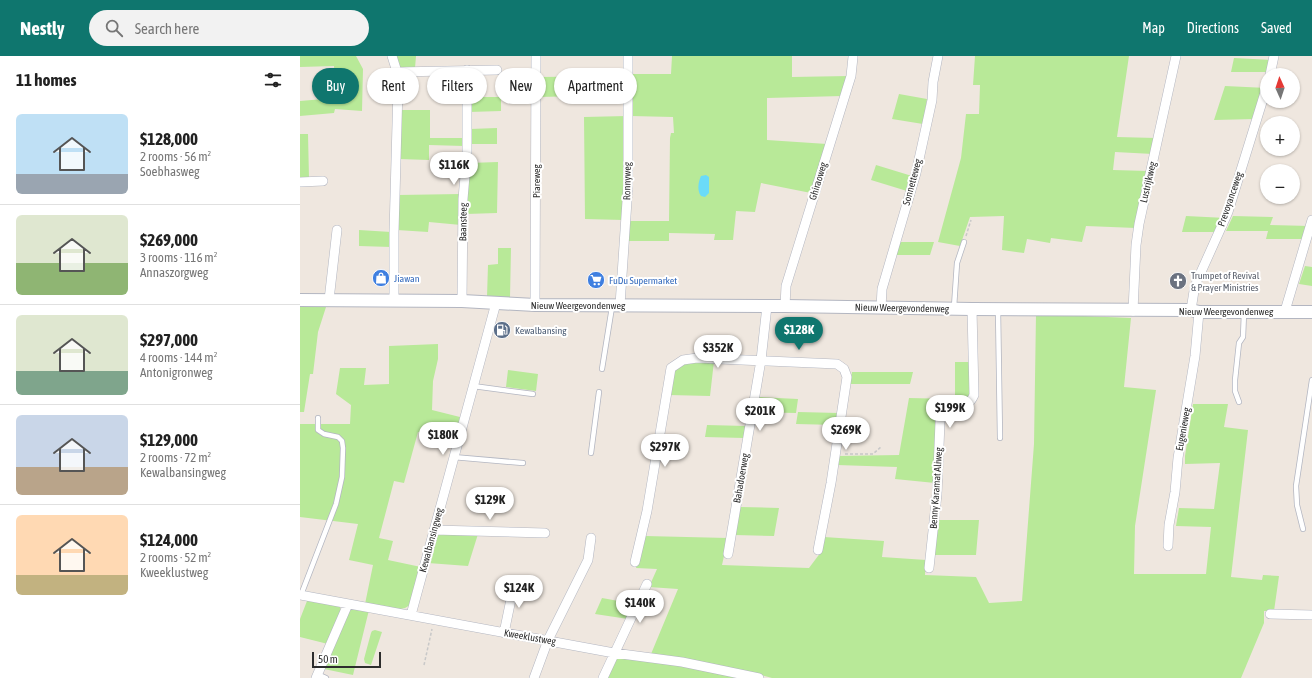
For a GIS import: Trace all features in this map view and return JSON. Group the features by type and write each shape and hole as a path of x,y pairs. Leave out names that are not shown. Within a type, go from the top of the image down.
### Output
{"street":[{"path":"392,56 396,68"},
{"name":"Piareweg","path":"535,305 536,56"},
{"name":"Ronnyweg","path":"616,305 628,186 628,56"},
{"name":"Ghiraoweg","path":"785,306 786,286 852,76 853,56"},
{"name":"Sonnetteweg","path":"881,308 882,288 916,173 932,100 933,82 938,56"},
{"name":"Lustrijkweg","path":"1133,311 1136,245 1139,224 1176,56"},
{"path":"1271,68 1274,56"},
{"path":"394,301 394,232 398,104"},
{"name":"Baansteeg","path":"462,301 463,199 467,152 467,104"},
{"name":"Prevoyanceweg","path":"1195,311 1195,286 1230,207 1260,108"},
{"path":"300,182 324,181"},
{"path":"1285,311 1312,220"},
{"path":"328,300 337,230"},
{"name":"Nieuw Weergevondenweg","path":"300,300 462,301 535,305 785,306 1312,312"},
{"name":"Kewalbansingweg","path":"411,615 496,303"},
{"name":"Bahadoerweg","path":"728,554 761,360 768,306"},
{"name":"Benny Karamat Aliweg","path":"929,568 937,494 940,422 946,410 952,407 966,405 971,402 974,395 972,309"},
{"name":"Eugenieweg","path":"1168,546 1169,525 1175,492 1178,458 1195,356 1195,311"},
{"path":"635,562 647,511 671,368 683,360 697,358 837,364 844,369 847,377 839,435 818,550"},
{"path":"434,530 545,533"},
{"path":"534,678 548,640 588,560 591,538"},
{"path":"504,633 515,580"},
{"path":"603,678 647,584"},
{"name":"Kweeklustweg","path":"300,595 614,653 682,662 759,678"},
{"path":"316,676 348,604"},
{"path":"1270,614 1312,615"}],"lane":[{"path":"954,309 957,263 964,242"},
{"path":"602,369 616,305"},
{"path":"998,309 1000,438"},
{"path":"1239,402 1235,391 1235,380 1239,343 1243,337 1244,311"},
{"path":"1303,530 1297,505 1296,486 1312,380"},
{"path":"473,386 533,394"},
{"path":"591,453 599,392"},
{"path":"300,595 336,504 342,477 344,448 342,441 338,437 324,434 318,430 318,418"},
{"path":"453,457 523,463"},
{"path":"316,676 326,678"}],"path":[{"path":"964,242 971,220"},
{"path":"835,454 873,454 882,446"},
{"path":"424,665 434,620"}],"green space":[{"path":"300,56 356,56 363,69 362,111 335,109 334,113 300,116 300,101 312,100 312,104 359,104 359,68 334,68 334,66 300,67"},
{"path":"394,56 416,56 415,68 400,68"},
{"path":"672,56 792,56 792,77 849,76 842,96 767,98 767,140 827,144 811,193 761,183 755,212 736,211 733,240 714,240 715,234 669,233 669,241 627,241 629,221 669,221 670,138 671,133 674,133 673,117 631,116 631,104 637,104 637,74 671,74"},
{"path":"975,56 1129,56 1117,137 1156,138 1153,154 1115,152 1113,170 1148,171 1136,228 1086,226 1082,242 1051,238 1050,243 1027,239 1024,253 1002,250 1004,216 970,217 960,246 938,242 961,158 966,114 979,114 980,85 973,85"},
{"path":"1234,58 1273,60 1271,68 1260,68 1260,72 1231,72"},
{"path":"546,77 554,77 554,97 546,97"},
{"path":"1225,86 1260,88 1260,106 1255,119 1214,120"},
{"path":"899,94 927,99 923,124 892,119"},
{"path":"487,97 495,97 495,104 501,104 501,111 469,112 470,104 487,104"},
{"path":"400,110 430,110 430,138 464,138 464,146 429,145 429,160 399,159"},
{"path":"627,116 623,220 585,219 584,117"},
{"path":"497,128 497,144 470,144 470,129"},
{"path":"300,134 308,134 309,178 300,179"},
{"path":"498,162 497,213 466,214 469,163"},
{"path":"876,165 912,176 907,191 871,180"},
{"path":"461,194 461,225 429,222 428,232 397,230 398,195"},
{"path":"1186,216 1226,218 1220,232 1182,232"},
{"path":"1233,216 1273,217 1270,225 1310,226 1306,239 1266,239 1268,231 1226,231"},
{"path":"359,230 391,232 391,247 359,246"},
{"path":"899,242 934,242 930,255 895,255"},
{"path":"498,248 511,248 510,298 487,297 488,265 498,264"},
{"path":"1305,266 1312,267 1312,286 1299,284"},
{"path":"300,307 326,307 318,332 313,374 310,374 304,412 300,412"},
{"path":"1036,314 1131,318 1124,387 1156,390 1135,526 1134,574 1206,574 1211,527 1176,526 1179,508 1214,509 1220,463 1185,464 1193,404 1228,404 1224,427 1248,430 1231,577 1262,580 1263,575 1279,576 1274,611 1264,611 1264,623 1241,678 772,678 754,673 651,654 678,589 649,587 657,569 636,568 645,536 728,538 722,565 809,568 821,552 824,537 884,541 882,557 926,560 925,575 976,577 989,603 1022,601 1034,444"},
{"path":"438,344 438,359 433,381 432,410 460,417 454,441 418,432 404,483 394,481 379,538 393,541 388,560 421,567 410,605 400,609 365,604 373,565 349,560 358,524 300,517 300,424 350,424 351,405 336,394 340,368 366,368 364,385 389,384 389,346"},
{"path":"698,361 714,361 710,396 669,395 675,371 678,367 682,364"},
{"path":"955,362 971,362 970,399 944,409 935,483 895,479 897,467 837,465 838,456 899,455 909,398 955,399"},
{"path":"508,370 538,374 536,391 506,387"},
{"path":"852,372 913,372 910,384 850,384"},
{"path":"759,397 798,399 796,413 757,412"},
{"path":"798,412 839,413 837,425 796,424"},
{"path":"707,425 746,426 744,438 705,437"},
{"path":"740,507 779,508 774,536 735,535"},
{"path":"936,520 979,520 976,555 933,555"},
{"path":"478,534 468,566 428,563 435,535"},
{"path":"602,598 635,604 628,619 595,614"},
{"path":"307,601 331,603 340,607 341,611 328,644 300,637 300,619"},
{"path":"349,610 369,610 353,675 324,669"},
{"path":"375,630 382,632 371,665 365,663 364,659 371,633"},
{"path":"614,657 662,661 747,678 605,678"}],"water":[{"path":"706,175 709,177 709,193 705,197 701,196 698,186 701,176"}],"place":[{"name":"Jiawan","path":"381,278"},
{"name":"FuDu Supermarket","path":"596,280"},
{"name":"Trumpet of Revival & Prayer Ministries","path":"1178,281"},
{"name":"Kewalbansing","path":"502,330"}]}
